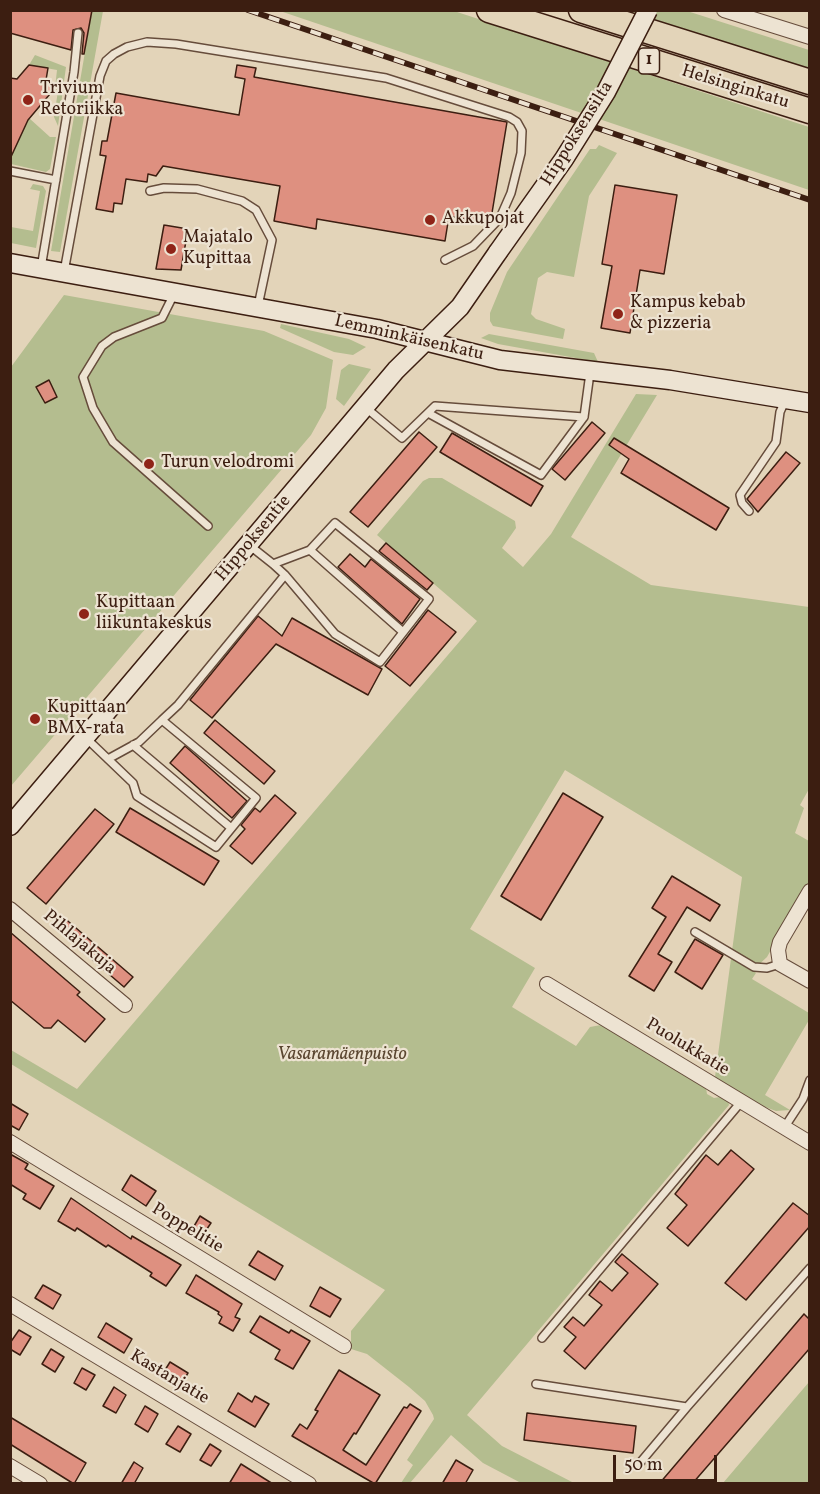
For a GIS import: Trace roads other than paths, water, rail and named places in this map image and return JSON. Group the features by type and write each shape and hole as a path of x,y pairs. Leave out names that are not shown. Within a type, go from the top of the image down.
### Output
{"highway":[{"name":"Helsinginkatu","path":"489,10 810,111"},
{"name":"Helsinginkatu","path":"581,10 810,82"}],"street":[{"name":"Hippoksensilta","path":"498,252 564,159 606,92 648,10"},
{"path":"724,10 810,37"},
{"name":"Hippoksentie","path":"10,826 365,406 460,307 498,252"},
{"name":"Lemminkäisenkatu","path":"10,263 377,329 510,362 670,380 810,403"},
{"path":"810,891 780,942 780,964 810,981"},
{"name":"Pihlajakuja","path":"10,909 124,1005"},
{"name":"Puolukkatie","path":"547,984 810,1143"},
{"name":"Poppelitie","path":"10,1142 344,1346"},
{"name":"Kastanjatie","path":"10,1304 309,1484"},
{"path":"10,1466 40,1484"}],"lane":[{"path":"41,268 78,33"},
{"path":"64,272 100,76 106,61 114,54 127,47 147,42 176,44 386,78 509,117 517,122 522,131 521,153 511,193 500,218 473,246 445,260"},
{"path":"10,171 56,180"},
{"path":"150,191 164,188 197,189 242,201 256,210 272,240 258,306"},
{"path":"175,292 162,318 109,340 94,355 83,377 93,408 112,442 208,526"},
{"path":"428,413 541,475 584,417 590,370"},
{"path":"749,511 742,503 740,495 776,442 780,412 786,399"},
{"path":"365,406 402,438 435,406 584,417"},
{"path":"249,545 285,574 334,634 380,662 429,599 335,523 310,550 273,564"},
{"path":"310,550 323,564 403,632"},
{"path":"108,759 133,745 178,705 285,574"},
{"path":"86,738 133,783 137,796 216,847 230,827 256,798 162,720"},
{"path":"133,745 230,827"},
{"path":"695,932 754,967 767,968 780,964"},
{"path":"784,1128 803,1099 810,1080"},
{"path":"543,1338 741,1102"},
{"path":"639,1464 810,1268"},
{"path":"536,1384 687,1407"}],"railway":[{"path":"248,10 810,200"}],"place":[{"name":"Trivium Retoriikka","path":"28,100"},
{"name":"Akkupojat","path":"430,220"},
{"name":"Majatalo Kupittaa","path":"171,249"},
{"name":"Kampus kebab & pizzeria","path":"618,314"},
{"name":"Turun velodromi","path":"149,464"},
{"name":"Kupittaan liikuntakeskus","path":"84,614"},
{"name":"Kupittaan BMX-rata","path":"35,719"}],"park label":[{"name":"Vasaramäenpuisto","path":"342,1056"}]}
